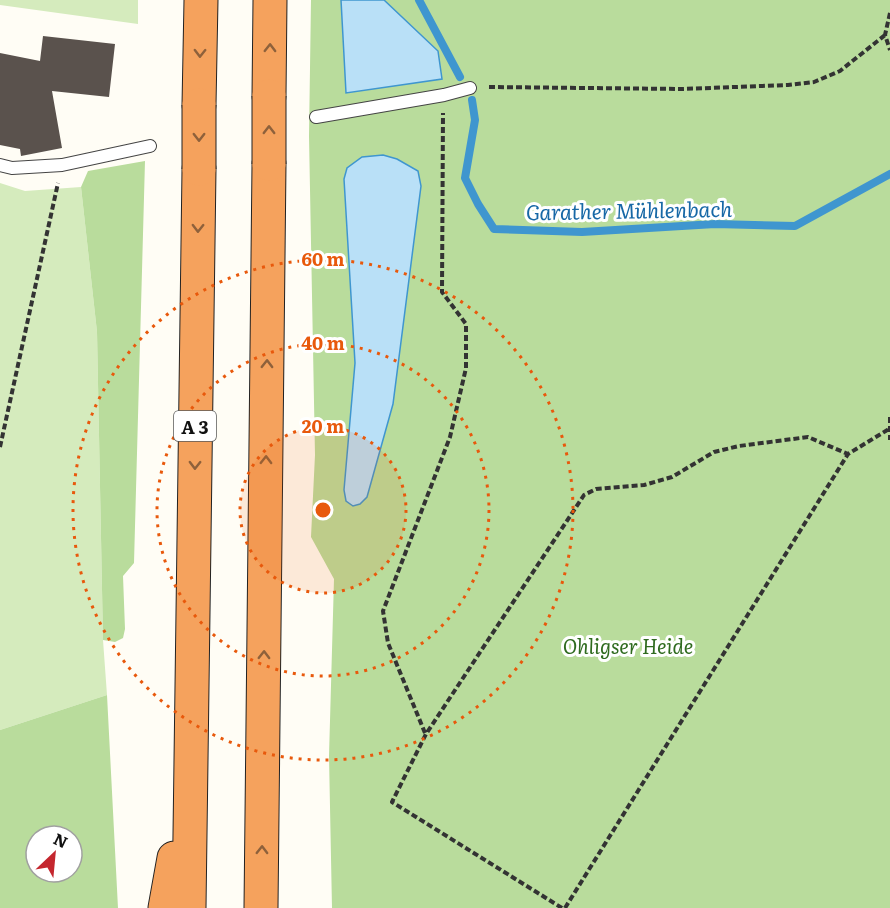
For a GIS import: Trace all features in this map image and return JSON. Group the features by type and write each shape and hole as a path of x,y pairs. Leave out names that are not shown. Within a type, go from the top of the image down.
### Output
{"highway":[{"name":"A 3","path":"189,908 201,0"},
{"path":"261,908 270,0"},
{"path":"165,908 176,845 192,683"}],"lane":[{"path":"316,117 444,95 470,88"},
{"path":"0,165 12,168 62,165 150,146"}],"path":[{"path":"890,13 885,35 890,50"},
{"path":"470,88 494,86 682,89 814,82 840,71 885,35"},
{"path":"426,734 388,644 383,611 450,437 466,368 466,324 442,292 444,95"},
{"path":"0,447 62,165"},
{"path":"890,417 890,440"},
{"path":"848,454 808,437 739,446 714,452 672,477 644,485 596,489 584,495 426,734 392,802 564,908 848,454 889,429"}],"green space":[{"path":"0,0 138,0 138,24 0,5"},
{"name":"Ohligser Heide","path":"311,0 341,0 346,92 438,51 384,0 890,0 890,908 332,908 329,756 334,579 311,537 315,455 309,136","holes":["347,168 367,497 344,490 355,363 344,179"]},
{"path":"145,161 134,563 123,576 125,629 123,638 115,642 103,640 97,332 81,187 88,171"},
{"path":"0,183 25,191 81,187 97,332 103,640 107,695 0,730"},
{"path":"107,695 118,908 0,908 0,730"}],"water":[{"path":"341,0 384,0 438,51 442,79 346,93"},
{"path":"383,155 397,159 418,171 421,186 393,404 367,497 360,504 353,506 346,501 344,490 355,363 344,179 347,168 362,157"}],"building":[{"path":"43,36 115,44 109,97 52,91 62,148 21,156 20,149 0,145 0,53 40,61"}],"waterway":[{"name":"Garather Mühlenbach","path":"419,0 460,77"},
{"name":"Garather Mühlenbach","path":"472,100 475,120 465,178 494,229 582,232 715,224 795,226 890,174"}]}
